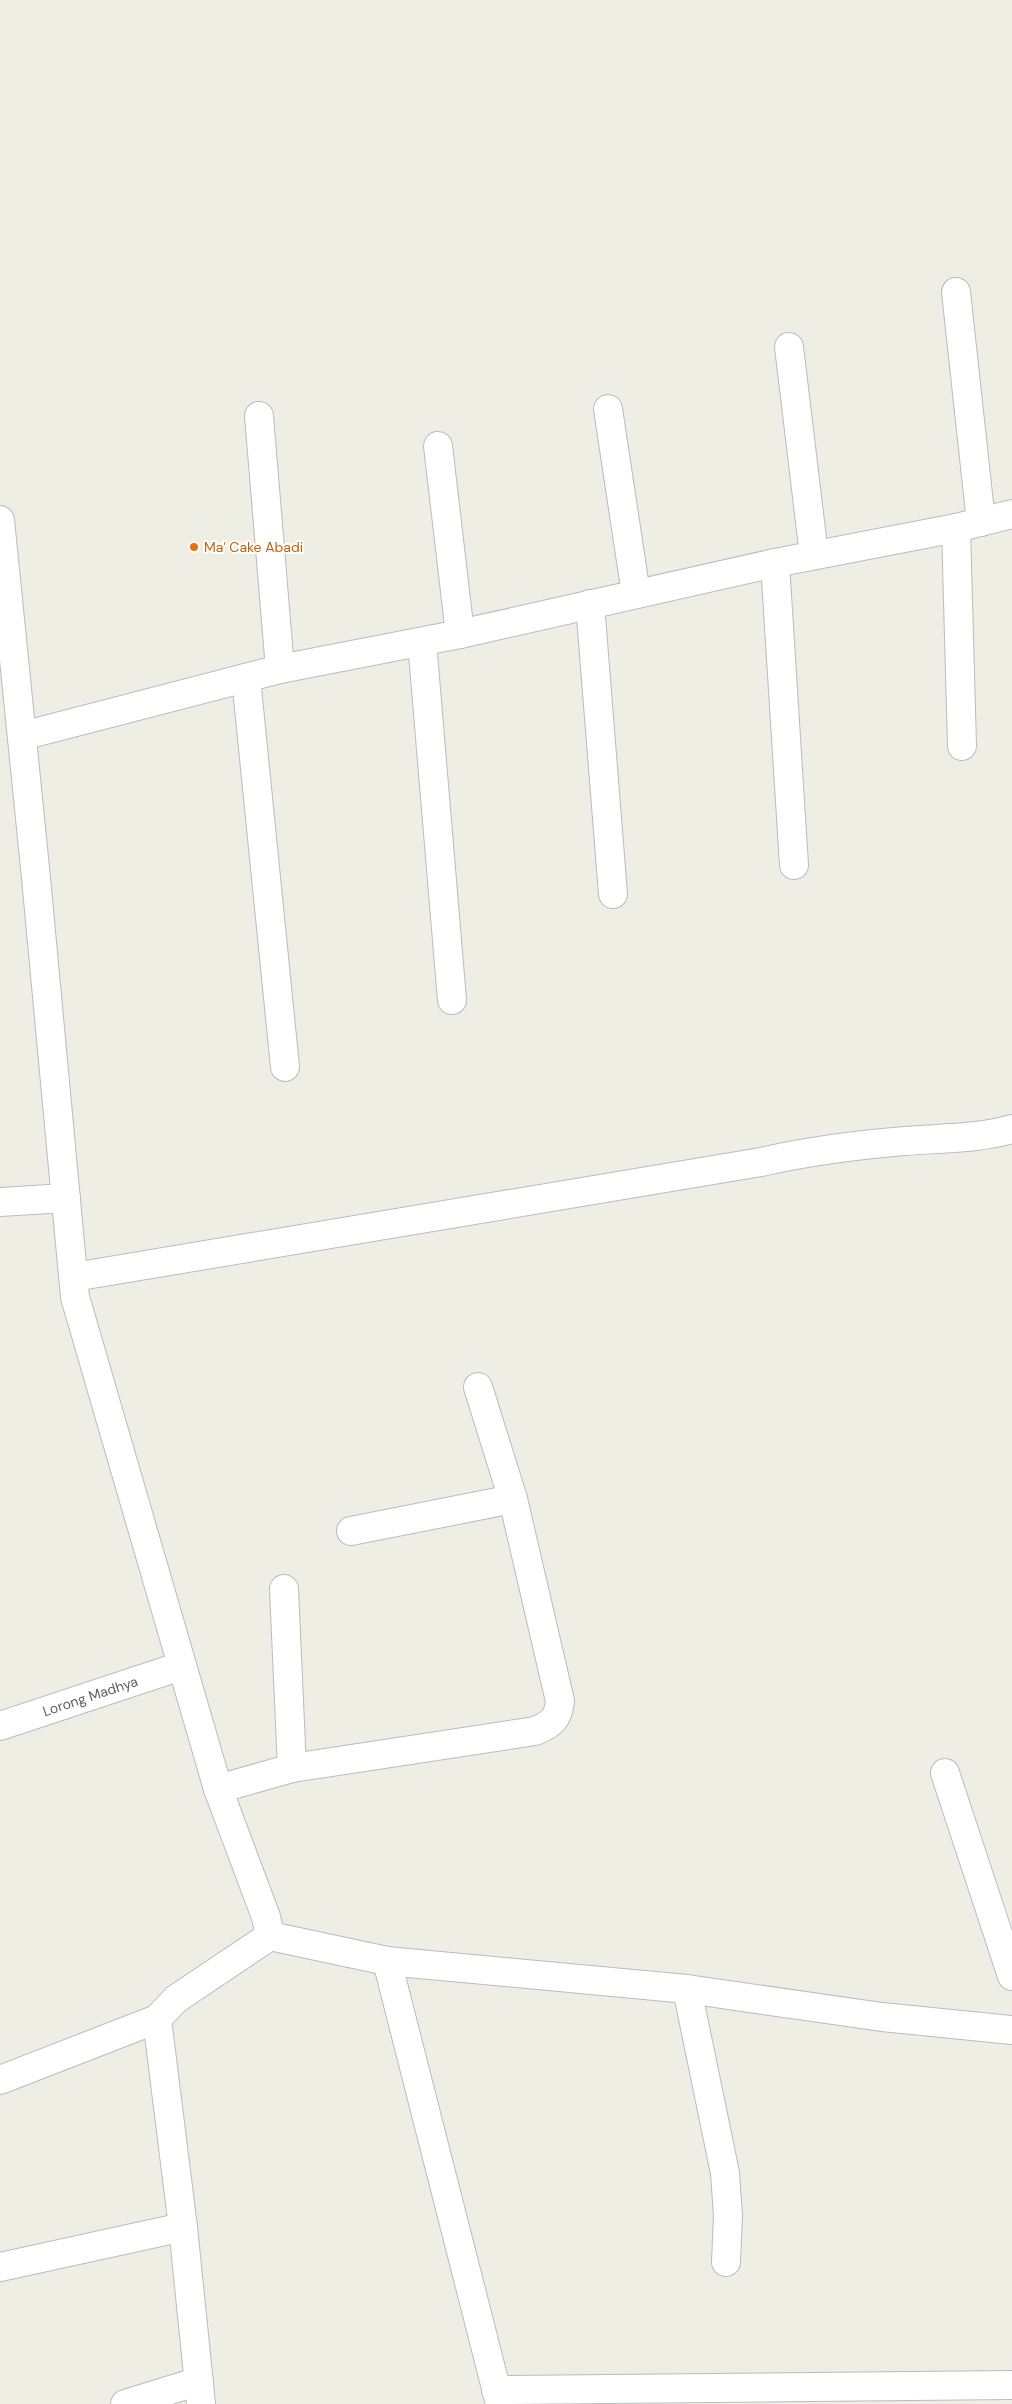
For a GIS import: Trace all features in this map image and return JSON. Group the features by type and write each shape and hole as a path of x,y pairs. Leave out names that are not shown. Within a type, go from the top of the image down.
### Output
{"street":[{"path":"956,292 968,525 962,746"},
{"path":"789,347 814,555"},
{"path":"608,409 636,594"},
{"path":"259,416 280,670"},
{"path":"438,446 460,634"},
{"path":"22,736 280,670 460,634 775,563 968,525 1012,514"},
{"path":"0,520 75,1297 218,1789 266,1917 270,1936"},
{"path":"775,563 794,865"},
{"path":"590,604 613,894"},
{"path":"422,642 452,1000"},
{"path":"246,678 285,1067"},
{"path":"74,1277 761,1162 807,1151 970,1136 1012,1129"},
{"path":"0,1202 66,1198"},
{"path":"218,1789 292,1768 536,1731 551,1724 558,1715 560,1700 513,1499 478,1387"},
{"path":"351,1531 513,1499"},
{"path":"284,1589 292,1768"},
{"name":"Lorong Madhya","path":"0,1726 181,1666"},
{"path":"945,1773 1012,1976"},
{"path":"0,2080 157,2019 176,1999 270,1936 387,1961 687,1989 882,2017 1012,2030"},
{"path":"387,1961 498,2397 1012,2385"},
{"path":"687,1989 725,2173 728,2216 726,2262"},
{"path":"125,2404 200,2393 183,2227 157,2019"},
{"path":"0,2267 183,2227"}],"place":[{"name":"Ma' Cake Abadi","path":"194,547"}]}
